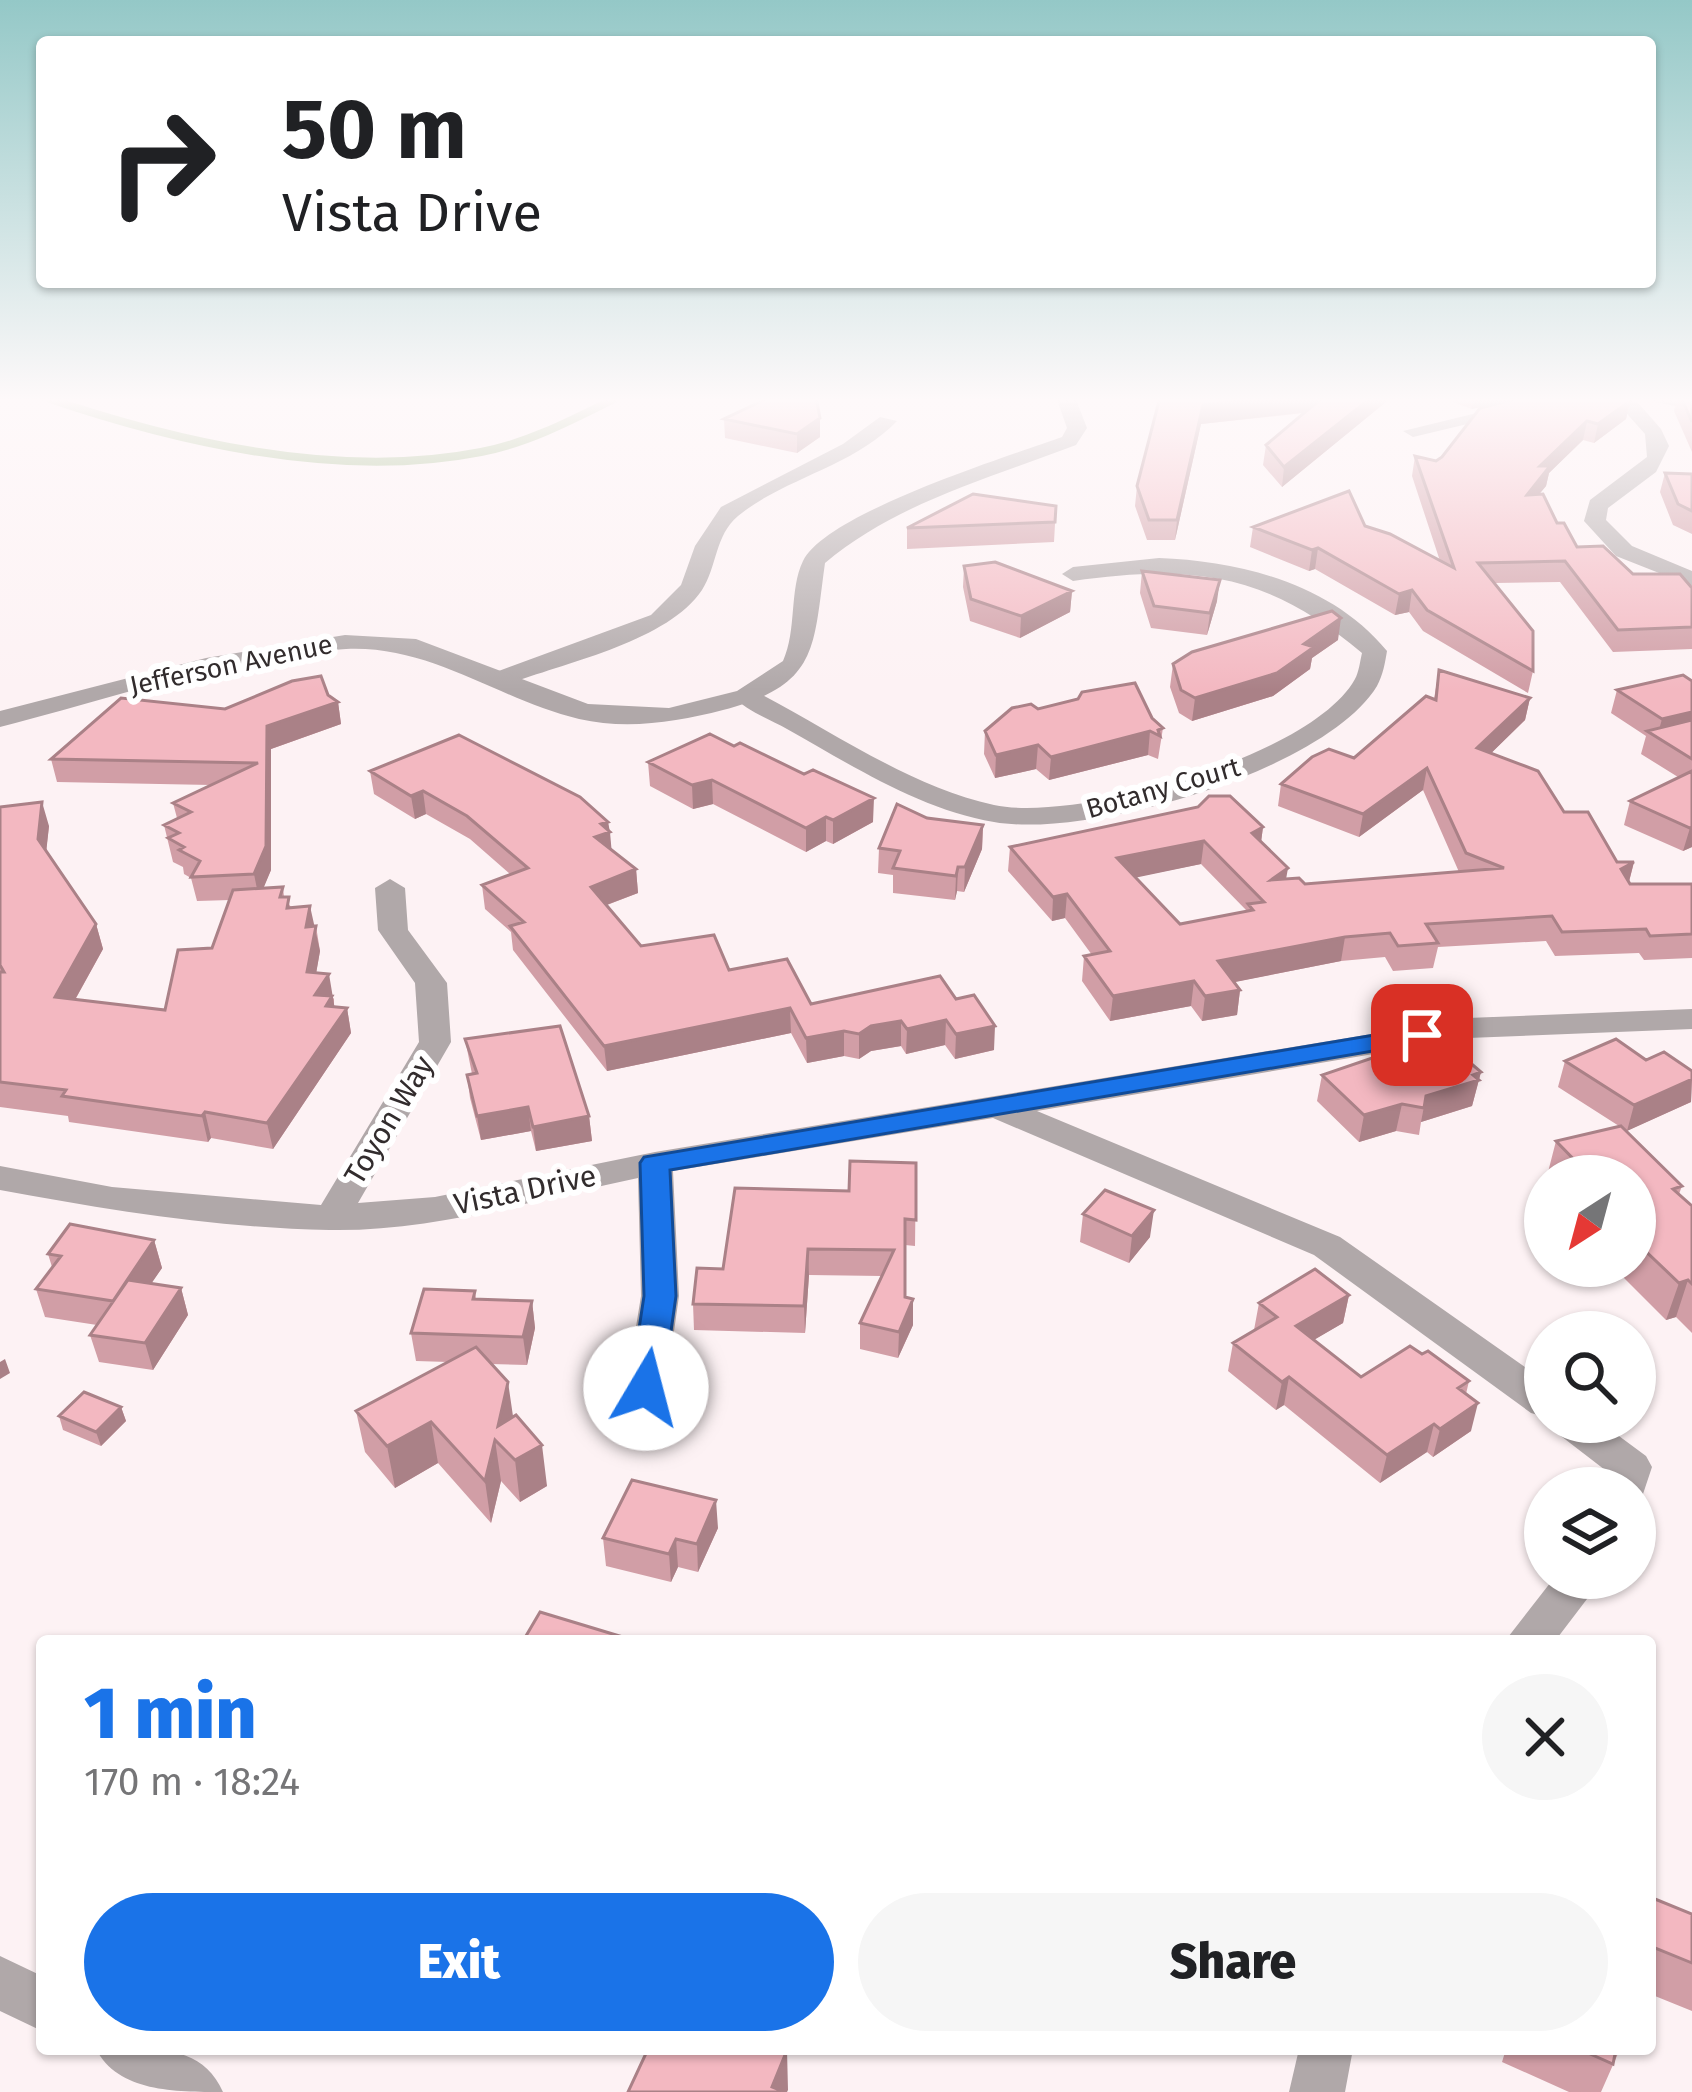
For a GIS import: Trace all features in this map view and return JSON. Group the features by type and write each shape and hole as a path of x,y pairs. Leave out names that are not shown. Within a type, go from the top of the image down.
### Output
{"street":[{"path":"505,677 658,620 692,587 706,546 729,512 762,495"},
{"name":"Jefferson Avenue","path":"0,719 206,665 345,642 407,644 505,677 560,704 616,717 669,716 746,696 794,665 801,649 814,561 846,534 925,495"},
{"path":"1612,495 1598,505 1594,521 1624,550 1692,579"},
{"name":"Botany Court","path":"746,696 954,801 998,815 1051,818 1117,808 1259,760 1303,735 1366,683 1375,651 1325,609 1277,584 1192,565 1120,566 1073,574"},
{"name":"Toyon Way","path":"331,1218 435,1042 431,983 393,930 390,888"},
{"name":"Vista Drive","path":"0,1178 112,1199 331,1218 435,1209 655,1163 1468,1028 1692,1019"},
{"path":"996,1107 1327,1246 1524,1387"},
{"path":"646,1388 660,1296 655,1163"},
{"path":"1599,1443 1631,1467"},
{"path":"1533,1635 1563,1599"},
{"path":"0,1982 36,2002"},
{"path":"133,2055 195,2092"},
{"path":"1317,2092 1325,2055"}],"building":[{"path":"972,495 1056,506 1055,522 907,528"},
{"path":"1140,495 1183,495 1177,520 1149,520"},
{"path":"1351,495 1365,526 1454,568 1428,495 1543,495 1557,523 1564,523 1577,547 1603,546 1633,574 1680,574 1692,588 1692,627 1618,630 1565,561 1478,563 1533,631 1533,671 1427,610 1412,590 1399,594 1318,548 1312,550 1253,527"},
{"path":"1674,495 1692,495 1692,511 1678,504"},
{"path":"995,562 1072,591 1021,616 971,599 964,566"},
{"path":"1142,571 1220,580 1210,613 1154,606"},
{"path":"1332,611 1341,618 1304,644 1314,647 1277,673 1195,698 1181,690 1173,664 1192,652"},
{"path":"1439,670 1530,698 1477,748 1538,771 1564,812 1588,812 1617,862 1634,862 1621,869 1630,884 1692,884 1692,934 1650,936 1646,929 1562,932 1552,916 1426,924 1438,943 1398,946 1390,933 1218,961 1240,990 1205,996 1194,981 1113,996 1084,956 1110,951 1067,894 1053,897 1010,847 1198,807 1209,796 1230,796 1263,827 1252,833 1288,868 1271,880 1299,878 1305,884 1504,868 1466,853 1427,768 1363,814 1281,784 1329,749 1354,758 1426,696 1436,700","holes":["1204,841 1264,902 1248,904 1253,910 1180,924 1117,858"]},
{"path":"1683,675 1692,681 1692,712 1662,719 1617,690"},
{"path":"321,676 328,695 338,702 267,726 266,846 254,874 191,877 200,861 179,850 184,847 168,838 179,833 164,825 191,812 173,803 258,763 51,759 121,698 225,709 292,681"},
{"path":"1135,683 1152,718 1163,728 1158,730 1160,736 1150,731 1051,757 1038,745 996,755 985,731 1012,708 1031,704 1038,709 1078,699 1082,692"},
{"path":"1692,720 1692,759 1647,731"},
{"path":"710,734 804,774 813,770 874,798 806,828 712,780 692,785 648,762"},
{"path":"459,735 580,797 608,822 601,824 610,832 595,837 636,869 591,887 641,946 714,935 729,970 787,959 811,1004 940,976 956,999 974,995 995,1026 956,1034 946,1020 907,1029 901,1021 871,1026 859,1034 844,1031 806,1038 790,1008 604,1046 510,926 524,922 482,885 528,868 467,816 423,791 411,796 370,771"},
{"path":"1692,771 1690,828 1630,801"},
{"path":"42,802 38,839 96,924 55,997 165,1010 178,950 212,948 233,890 283,887 280,897 289,897 287,908 310,906 306,927 316,926 307,972 329,974 315,995 332,996 326,1006 347,1008 267,1123 62,1096 66,1090 0,1082 0,972 4,972 0,965 0,807"},
{"path":"897,804 927,818 983,825 965,867 958,867 956,876 893,868 900,851 879,848"},
{"path":"560,1026 589,1116 533,1127 528,1107 477,1116 467,1075 477,1073 465,1039"},
{"path":"1616,1039 1646,1060 1664,1052 1692,1071 1692,1079 1634,1105 1565,1061"},
{"path":"1453,1048 1481,1072 1473,1075 1479,1080 1426,1096 1424,1108 1402,1104 1364,1115 1322,1075 1381,1055 1412,1052 1418,1058"},
{"path":"1621,1126 1650,1155 1570,1155 1556,1141"},
{"path":"1656,1160 1682,1186 1673,1189 1692,1206 1692,1284 1688,1280 1679,1283 1656,1261"},
{"path":"850,1161 916,1163 916,1220 905,1219 905,1297 913,1299 899,1332 860,1323 894,1250 808,1249 804,1306 693,1304 697,1268 723,1269 735,1188 849,1191"},
{"path":"1105,1190 1154,1210 1132,1236 1083,1214"},
{"path":"70,1224 154,1240 113,1301 36,1289 61,1256 48,1254"},
{"path":"1315,1269 1349,1295 1296,1326 1361,1377 1410,1346 1422,1354 1428,1351 1469,1381 1458,1388 1478,1403 1440,1429 1434,1424 1387,1455 1289,1377 1282,1382 1233,1343 1277,1317 1259,1303"},
{"path":"128,1280 181,1288 145,1343 90,1335"},
{"path":"424,1289 475,1291 473,1299 532,1301 523,1337 411,1333"},
{"path":"476,1347 508,1382 498,1426 516,1415 542,1445 515,1460 495,1440 485,1481 431,1422 387,1446 356,1411"},
{"path":"84,1392 121,1407 96,1432 59,1416"},
{"path":"632,1480 716,1500 697,1544 676,1539 669,1554 603,1538"},
{"path":"540,1612 616,1635 527,1635"},
{"path":"1656,1899 1692,1914 1692,1963 1656,1948"},
{"path":"645,2055 785,2055 772,2087 779,2092 628,2092"},
{"path":"1593,2055 1615,2055 1613,2064"}],"route":[{"path":"646,1388 660,1296 655,1163 1119,1090 1422,1035"}]}
